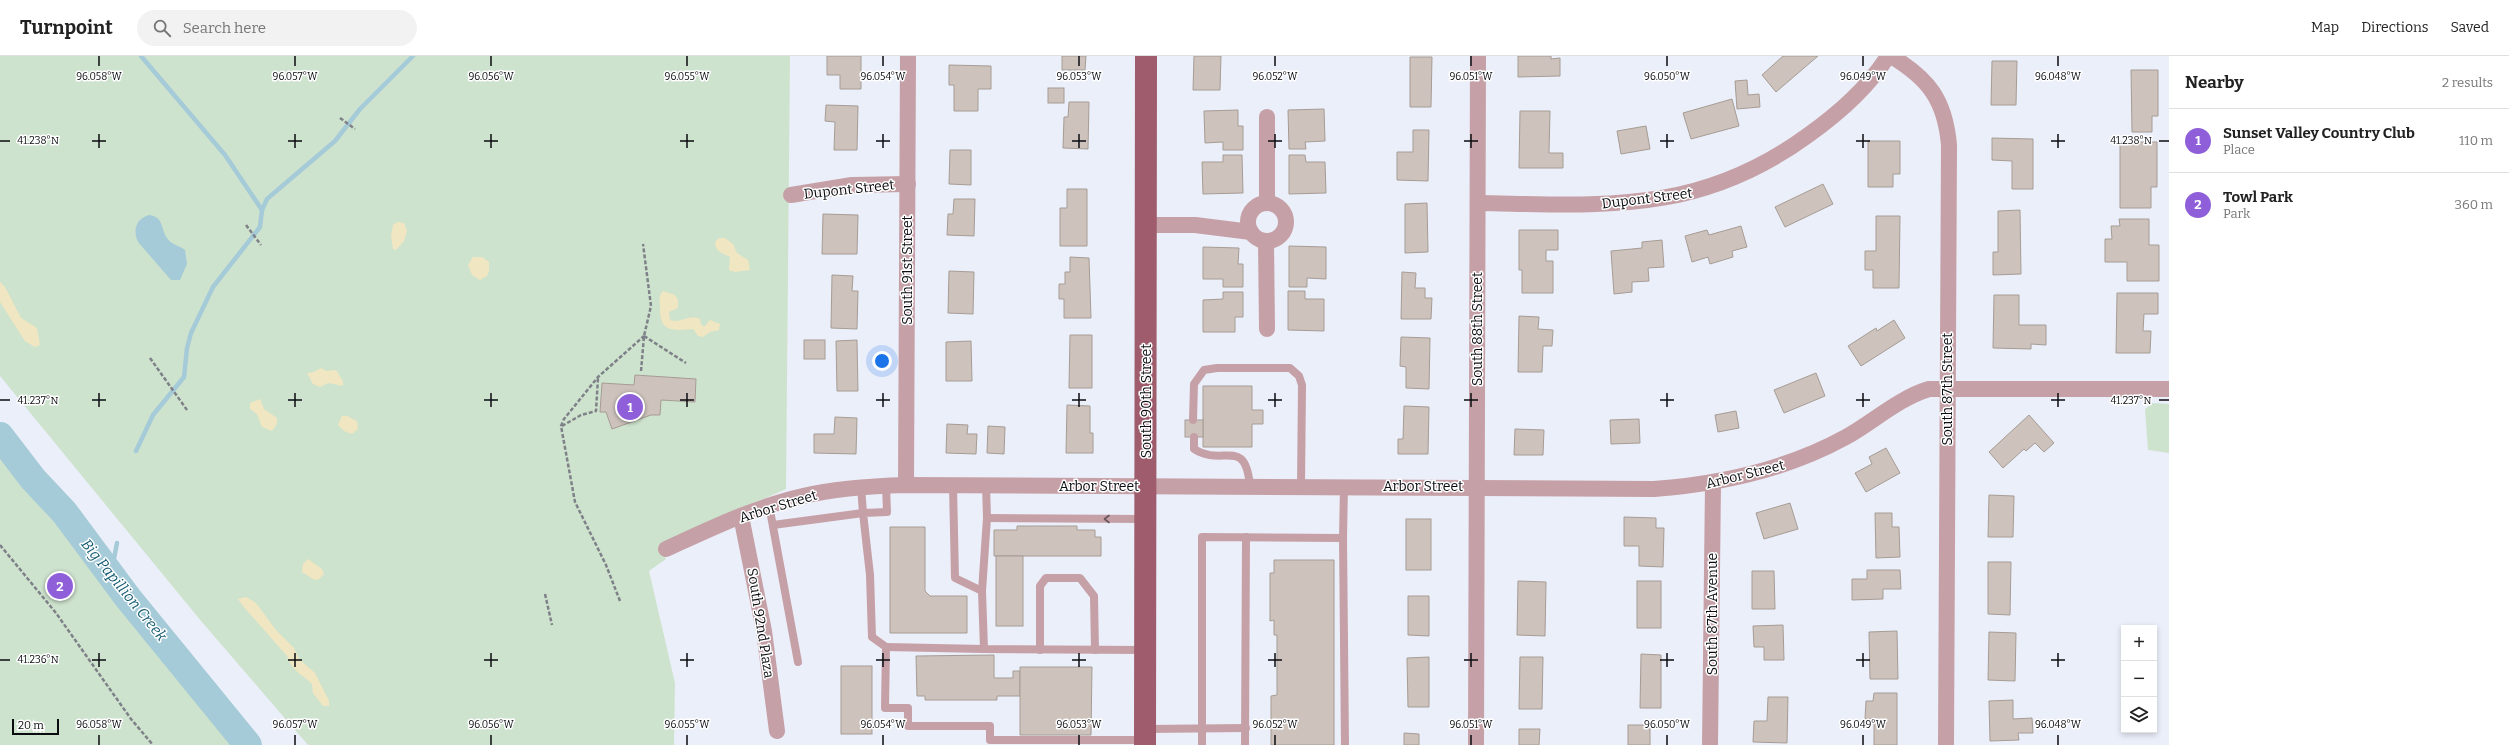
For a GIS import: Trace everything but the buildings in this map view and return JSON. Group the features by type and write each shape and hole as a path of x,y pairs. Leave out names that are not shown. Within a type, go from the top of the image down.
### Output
{"main road":[{"name":"South 90th Street","path":"1145,738 1146,56"}],"street":[{"name":"South 91st Street","path":"906,485 908,56"},
{"name":"South 88th Street","path":"1476,745 1478,56"},
{"name":"Dupont Street","path":"1478,203 1632,202 1678,197 1720,185 1766,164 1817,129 1857,95 1890,56"},
{"name":"South 87th Street","path":"1890,56 1910,68 1928,86 1940,104 1947,125 1949,145 1946,745"},
{"path":"1267,203 1268,117"},
{"name":"Dupont Street","path":"791,195 852,185 908,184"},
{"path":"1195,225 1215,218 1238,218 1250,214 1257,206 1267,203 1280,208 1287,222 1281,236 1266,242 1256,238 1248,225 1250,214"},
{"path":"1146,225 1195,225 1251,232"},
{"path":"1266,242 1267,329"},
{"name":"Arbor Street","path":"666,549 769,505 802,496 861,486 1476,486 1654,489 1713,483 1760,473 1802,458 1867,425 1916,392 1947,387 2169,390"},
{"name":"South 87th Avenue","path":"1710,745 1713,483"},
{"name":"South 92nd Plaza","path":"741,516 764,631 777,731"}],"lane":[{"path":"1193,420 1194,384 1204,370 1217,368 1290,368 1299,376 1302,385 1301,486"},
{"path":"1194,437 1194,449 1203,455 1237,456 1243,459 1246,465 1250,486"},
{"path":"953,485 955,578 982,591"},
{"path":"861,486 870,575 872,637 886,647 1040,650 1145,650"},
{"path":"773,525 887,512 886,486"},
{"path":"984,649 982,591 987,518 986,486"},
{"path":"1344,486 1345,745"},
{"path":"769,505 798,662"},
{"path":"987,518 1146,520"},
{"path":"1202,745 1202,537 1344,538"},
{"path":"1246,537 1246,745"},
{"path":"1040,650 1040,586 1046,578 1080,578 1094,596 1095,650"},
{"path":"886,647 885,708 908,708 908,726 990,726 990,740 1145,738 1202,728 1246,728"}],"path":[{"path":"340,118 355,129"},
{"path":"246,225 261,245"},
{"path":"642,371 644,336 651,306 643,244"},
{"path":"644,336 686,363"},
{"path":"620,601 609,571 575,502 561,426 564,419 598,378 644,336"},
{"path":"150,358 187,410"},
{"path":"561,426 580,415 596,412 598,378"},
{"path":"0,545 56,613 132,719 153,745"},
{"path":"545,594 552,625"}],"green space":[{"path":"0,56 790,56 786,489 660,545 666,559 649,571 675,683 674,745 308,745 201,621 0,376"},
{"path":"2153,403 2169,404 2169,453 2148,450 2145,409"},
{"path":"0,436 33,479 64,512 128,598 248,745 0,745"}],"sand":[{"path":"397,222 404,223 407,231 404,241 396,250 393,249 391,236 393,225"},
{"path":"719,238 725,238 733,244 737,253 748,260 750,270 735,272 729,270 730,257 718,251 715,246 715,242"},
{"path":"473,257 482,257 489,262 489,271 487,276 480,280 472,275 468,265"},
{"path":"0,282 5,287 21,318 37,328 40,345 35,347 25,341 0,302"},
{"path":"663,291 675,295 678,300 678,308 669,312 670,320 677,321 688,318 696,318 700,319 701,324 704,327 710,320 720,324 719,330 710,332 703,337 698,336 693,329 678,330 668,328 664,325 660,314 660,294"},
{"path":"321,368 326,371 336,370 343,381 343,386 328,383 320,387 313,384 307,373 314,372"},
{"path":"260,399 264,409 277,418 277,424 272,431 262,427 257,414 250,409 250,403"},
{"path":"342,416 347,416 357,421 358,429 352,434 344,431 338,425"},
{"path":"308,559 322,569 324,574 318,580 313,579 302,572 303,564"},
{"path":"246,597 256,603 276,630 294,648 299,659 315,673 329,701 329,706 323,706 313,693 312,684 294,669 287,656 238,599"}],"water":[{"path":"149,215 154,216 159,220 168,240 185,250 187,264 180,280 171,280 136,238 136,226 138,222"}],"waterway":[{"path":"141,56 225,155 262,210"},
{"path":"136,451 153,415 184,377 187,348 191,333 213,287 260,227 262,210 267,199 335,141 360,109 413,56"},
{"name":"Big Papillion Creek","path":"0,436 33,479 64,512 128,598 248,745"},
{"path":"111,574 117,543"}],"place":[{"name":"Sunset Valley Country Club","path":"630,407"},
{"name":"Towl Park","path":"60,586"}]}
